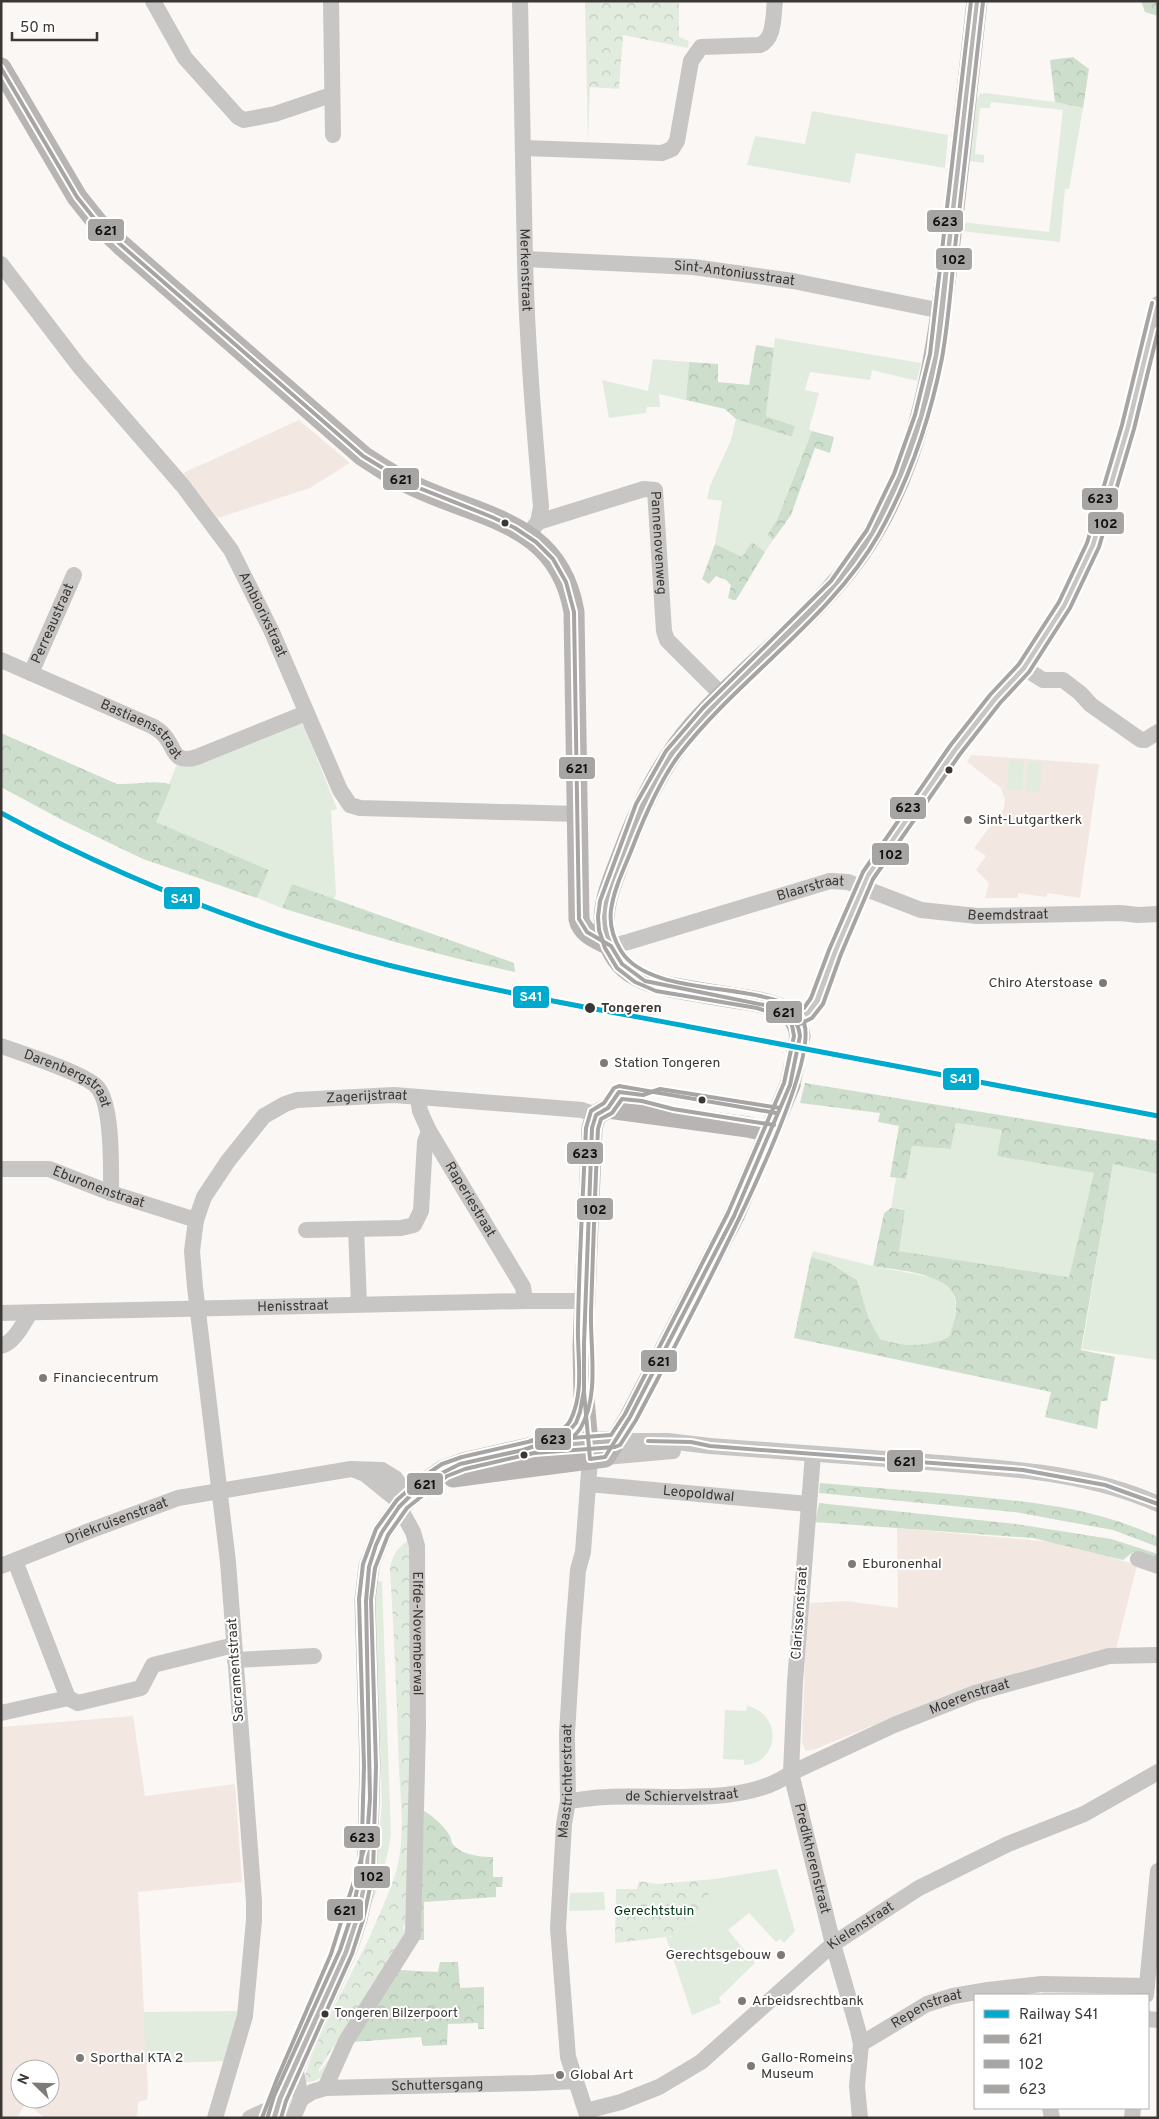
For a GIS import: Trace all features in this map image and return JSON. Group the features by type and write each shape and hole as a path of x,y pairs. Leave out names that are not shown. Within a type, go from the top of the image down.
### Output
{"main road":[{"path":"798,1028 788,1012 759,1002 645,981 622,964 611,946 605,930 606,902 642,806 671,755 692,728 822,600 849,568 872,533 900,476 915,437 931,376 942,311 977,1"},
{"path":"1,68 77,197 97,222 363,456 388,473 416,487 533,529 563,574 572,599 580,925 588,934 611,946"},
{"path":"433,1478 599,1450 630,1417 734,1216 790,1085"},
{"path":"263,2116 295,2066 346,1952 357,1918 367,1873 370,1766 365,1600 369,1566 376,1545 387,1523 402,1504 444,1470 463,1462 533,1447 558,1439 569,1432 580,1414 584,1399 585,1301 592,1128 596,1116 608,1108 748,1127 769,1132"},
{"path":"584,1399 599,1450"},
{"path":"533,1447 599,1450"},
{"path":"263,2116 283,2063 327,1966 367,1840"}],"street":[{"path":"153,1 185,58 238,117 244,120 275,114 332,95"},
{"path":"331,1 333,135"},
{"name":"Merkenstraat","path":"520,1 529,363 541,507 533,529"},
{"path":"524,148 662,153 672,149 677,141 691,61 696,52 701,47 760,45 765,43 770,37 775,1"},
{"name":"Sint-Antoniusstraat","path":"525,259 693,267 801,282 942,311"},
{"name":"Ambiorixstraat","path":"1,264 79,366 183,486 231,550 272,632 346,801 355,807 577,814"},
{"name":"Blaarstraat","path":"611,946 830,881 848,882 864,887 868,876 950,758 995,699 1024,668 1064,605 1093,545 1128,426 1158,304"},
{"name":"Pannenovenweg","path":"533,529 644,489 655,490 664,632 667,640 723,696"},
{"name":"Perreaustraat","path":"31,673 74,575"},
{"name":"Bastiaensstraat","path":"1,660 152,726 162,733 173,752 184,759 197,757 306,713"},
{"path":"1024,668 1043,680 1062,680 1080,693 1092,705 1141,740 1145,740 1158,732"},
{"path":"798,1028 817,1001 835,952 864,887"},
{"name":"Beemdstraat","path":"864,887 921,910 977,916 1158,914"},
{"name":"Darenbergstraat","path":"1,1046 84,1078 97,1087 103,1098 108,1119 111,1193"},
{"name":"Zagerijstraat","path":"196,1220 204,1197 215,1178 264,1116 276,1108 297,1100 394,1095 582,1110 596,1116"},
{"name":"Raperiestraat","path":"418,1097 420,1111 429,1131 523,1287 525,1301"},
{"path":"306,1230 402,1228 414,1225 421,1211 426,1142 429,1131"},
{"name":"Eburonenstraat","path":"1,1169 48,1170 111,1193 196,1220"},
{"name":"Sacramentstraat","path":"196,1220 192,1251 197,1309 228,1562 254,1920 245,2016 215,2118"},
{"path":"356,1229 359,1304"},
{"name":"Henisstraat","path":"1,1313 359,1304 585,1301"},
{"path":"1,1346 6,1345 19,1331 30,1313"},
{"path":"630,1417 632,1428 648,1441"},
{"path":"599,1450 648,1441 691,1442 710,1446 1048,1473 1120,1489 1158,1504"},
{"path":"599,1450 688,1450 710,1446"},
{"name":"Maastrichterstraat","path":"587,2114 568,2057 558,1928 564,1824 568,1801 567,1734 578,1570 583,1552 588,1484 599,1450"},
{"name":"Clarissenstraat","path":"792,1773 795,1682 813,1454"},
{"name":"Driekruisenstraat","path":"68,1698 52,1655 8,1564 178,1498 351,1469"},
{"name":"Elfde-Novemberwal","path":"324,2088 346,2041 413,1934 418,1727 417,1546 414,1532 402,1512 402,1487 395,1478 382,1470 351,1469"},
{"name":"Leopoldwal","path":"588,1484 808,1504"},
{"path":"1138,1559 1158,1566"},
{"path":"1,1713 68,1698 78,1703 141,1688 153,1665 234,1652 314,1656"},
{"name":"Moerenstraat","path":"792,1773 894,1725 975,1693 1109,1656 1158,1655"},
{"name":"Kielenstraat","path":"587,2114 659,2087 701,2062 833,1944 919,1888 1008,1844 1084,1814 1158,1772"},
{"name":"de Schiervelstraat","path":"568,1801 606,1796 707,1796 742,1792 779,1782 792,1773"},
{"name":"Predikherenstraat","path":"792,1773 833,1944 861,2044 858,2086 860,2118"},
{"path":"1147,1991 1156,1914 1158,1871"},
{"name":"Repenstraat","path":"861,2044 927,2004 953,1996 1042,1984 1147,1991"},
{"path":"294,2118 300,2099 295,2066"},
{"name":"Schuttersgang","path":"300,2099 324,2088 534,2083 576,2080"}],"shaded area":[{"path":"299,420 350,463 310,488 218,518 183,473"},
{"path":"971,755 1099,764 1080,898 1048,893 1046,897 1018,893 1018,898 985,898 989,883 976,870 986,856 974,848 1004,808 1005,800 1001,788 967,762"},
{"path":"897,1528 1063,1543 1137,1565 1116,1649 947,1695 813,1750 806,1751 802,1743 807,1603 846,1601 898,1608"},
{"path":"133,1716 145,1796 235,1784 242,1882 138,1892 148,2091 147,2100 138,2102 137,2118 45,2118 34,2109 60,2109 60,2059 10,2059 10,2109 22,2109 17,2118 1,2118 1,1727"},
{"path":"1043,1991 1139,1993 1139,1994 1043,1994"}],"green space":[{"path":"585,1 679,1 679,37 689,41 688,48 623,35 619,89 590,87 588,144"},
{"path":"1141,1 1158,1 1158,16 1145,12"},
{"path":"1073,57 1089,69 1083,108 1055,102 1050,60"},
{"path":"986,93 1055,102 1083,108 1069,189 1065,189 1060,242 960,231 961,222 1049,232 1063,110 991,102 990,108 980,108 975,154 984,155 984,163 969,161 976,100 980,94"},
{"path":"812,111 948,135 945,168 856,153 850,183 747,165 755,136 805,144"},
{"path":"775,338 921,363 917,381 872,370 870,380 810,372 805,390 819,393 809,429 812,431 777,520 767,535 773,540 765,552 752,542 742,558 715,544 722,501 707,499 710,486 731,440 736,419 792,437 795,426 766,416"},
{"path":"756,345 774,348 766,416 795,426 792,437 736,419 725,409 686,400 689,362 718,364 718,382 749,385"},
{"path":"653,359 689,362 686,400 659,394 660,407 647,407 646,413 609,418 602,380 648,391"},
{"path":"812,431 834,437 830,453 815,448 791,515 773,540 767,535 777,520"},
{"path":"752,542 765,552 736,600 728,598 731,585 726,580 716,576 709,584 702,579 715,544 742,557"},
{"path":"301,723 305,728 337,809 331,811 336,893 334,900 292,885 282,908 257,898 269,870 155,822 172,786 169,784 177,764"},
{"path":"1,733 117,784 152,782 172,785 156,822 269,870 257,898 143,859 64,821 1,787"},
{"path":"1009,760 1024,761 1022,791 1007,790"},
{"path":"1028,762 1042,762 1040,792 1025,791"},
{"path":"292,884 514,963 515,972 398,943 282,908"},
{"path":"805,1083 1158,1141 1158,1174 1113,1164 1081,1350 1115,1357 1107,1401 1101,1401 1097,1429 1045,1417 1051,1392 794,1338 811,1257 828,1262 857,1280 869,1319 880,1339 906,1345 915,1345 932,1343 949,1337 956,1302 955,1297 946,1285 916,1273 873,1266 884,1213 891,1208 905,1210 899,1251 1069,1277 1094,1173 997,1156 1002,1130 956,1123 951,1149 912,1146 906,1179 890,1177 899,1126 878,1122 880,1113 800,1103"},
{"path":"956,1123 1003,1130 998,1156 1095,1173 1069,1277 898,1251 905,1210 891,1208 896,1178 906,1179 912,1146 951,1149"},
{"path":"1113,1163 1158,1174 1158,1360 1082,1349"},
{"path":"813,1251 873,1266 936,1278 953,1292 956,1306 949,1337 932,1343 915,1345 906,1345 880,1339 869,1319 857,1280 828,1262 811,1257"},
{"path":"820,1483 987,1498 1061,1507 1086,1512 1134,1527 1158,1537 1158,1547 1113,1530 1014,1512 819,1493"},
{"path":"819,1503 1016,1524 1111,1539 1158,1554 1158,1561 1133,1552 1123,1560 1033,1538 815,1522"},
{"path":"410,1539 416,1701 406,1923 403,1927 407,1933 318,2071 329,2059 322,2076 315,2081 305,2082 306,2073 321,2035 371,1934 398,1865 401,1838 401,1810 390,1568 397,1551"},
{"path":"377,1580 382,1582 391,1834 386,1862 378,1888 356,1940 377,1854 382,1805 375,1584"},
{"path":"747,1706 759,1711 767,1718 771,1727 772,1738 770,1748 765,1756 756,1762 744,1765 744,1760 723,1759 725,1710 746,1711"},
{"path":"424,1811 442,1826 450,1836 452,1843 460,1850 477,1856 493,1857 493,1877 503,1877 502,1887 496,1887 496,1897 424,1902 424,1940 419,1940"},
{"path":"777,1869 795,1931 784,1943 780,1939 776,1942 749,1913 728,1930 755,1963 719,1998 721,2003 692,2015 666,1937 674,1936 682,1924 697,1921 701,1917 707,1896 714,1889 715,1879"},
{"name":"Gerechtstuin","path":"715,1879 714,1889 707,1896 701,1917 697,1921 682,1924 674,1936 615,1943 616,1889 637,1889 639,1881 657,1884"},
{"path":"604,1892 605,1910 569,1911 570,1893"},
{"path":"440,1962 458,1962 460,1988 484,1987 484,2029 478,2029 478,2023 448,2024 447,2045 423,2046 421,2037 353,2042 400,1970 438,1972"},
{"path":"239,2011 226,2061 146,2064 143,2012"}],"tunnel":[{"path":"790,1085 800,1036"}],"rail line":[{"name":"S41","path":"1,813 94,860 190,901 288,936 388,965 544,999 1158,1116"}],"transit line":[{"name":"623","path":"268,2116 274,2096 340,1950 351,1917 361,1872 364,1766 359,1599 363,1564 376,1529 397,1500 424,1476 442,1464 462,1457 532,1441 611,1435 625,1414 728,1213 784,1083 794,1036 792,1025 788,1020 757,1008 656,991 635,982 617,968 605,948 599,930 600,901 636,804 666,751 703,708 831,581 867,530 894,474 915,415 930,354 971,1"},
{"name":"102","path":"281,2118 286,2101 352,1954 363,1920 373,1874 376,1766 371,1600 375,1568 388,1535 407,1508 447,1476 465,1469 534,1453 615,1447 620,1445 636,1420 739,1218 768,1156 790,1099 804,1053 804,1023 793,1009 773,999 689,985 661,978 638,967 621,951 612,932 612,902 642,822 672,765 703,727 810,621 859,565 879,534 909,471 925,426 945,341 983,2"},
{"name":"621","path":"1,68 77,197 97,222 121,245 363,456 409,484 515,528 536,542 553,559 566,582 574,612 579,919 587,932 611,946"},
{"name":"623","path":"792,1013 804,1008 811,998 829,950 863,872 950,746 990,695 1019,664 1059,602 1087,543 1122,425 1152,303"},
{"name":"102","path":"798,1025 812,1018 823,1004 841,954 873,879 960,754 1000,703 1029,672 1070,608 1099,547 1134,429 1158,331"},
{"name":"621","path":"584,1392 590,1459 605,1457 630,1417 734,1216 790,1085 800,1036 797,1025 792,1017 774,1007 645,981 622,964 611,946"},
{"name":"623","path":"530,1441 563,1429 570,1421 575,1410 579,1386 578,1338 582,1202 586,1128 591,1111 604,1103 614,1088 619,1086 776,1113"},
{"name":"621","path":"262,2118 331,1954 367,1840 370,1798 366,1601 369,1567 382,1532 399,1507 434,1477 460,1464 523,1450 555,1439 568,1432 576,1423 584,1390 592,1128 596,1115 608,1108 619,1092 643,1095 660,1089 780,1108"},
{"name":"102","path":"534,1453 547,1450 571,1439 580,1429 590,1402 593,1372 591,1312 595,1198 598,1129 601,1119 612,1113 622,1099 774,1125"},
{"name":"621","path":"648,1441 691,1442 710,1446 1023,1470 1105,1485 1158,1504"}],"place":[{"name":"Sint-Lutgartkerk","path":"968,820"},
{"name":"Chiro Aterstoase","path":"1103,983"},
{"name":"Tongeren","path":"590,1008"},
{"name":"Station Tongeren","path":"604,1063"},
{"name":"Financiecentrum","path":"43,1378"},
{"name":"Eburonenhal","path":"852,1564"},
{"name":"Gerechtsgebouw","path":"781,1955"},
{"name":"Arbeidsrechtbank","path":"742,2001"},
{"name":"Tongeren Bilzerpoort","path":"325,2014"},
{"name":"Sporthal KTA 2","path":"80,2058"},
{"name":"Gallo-Romeins Museum","path":"751,2066"},
{"name":"Global Art","path":"560,2075"}]}
